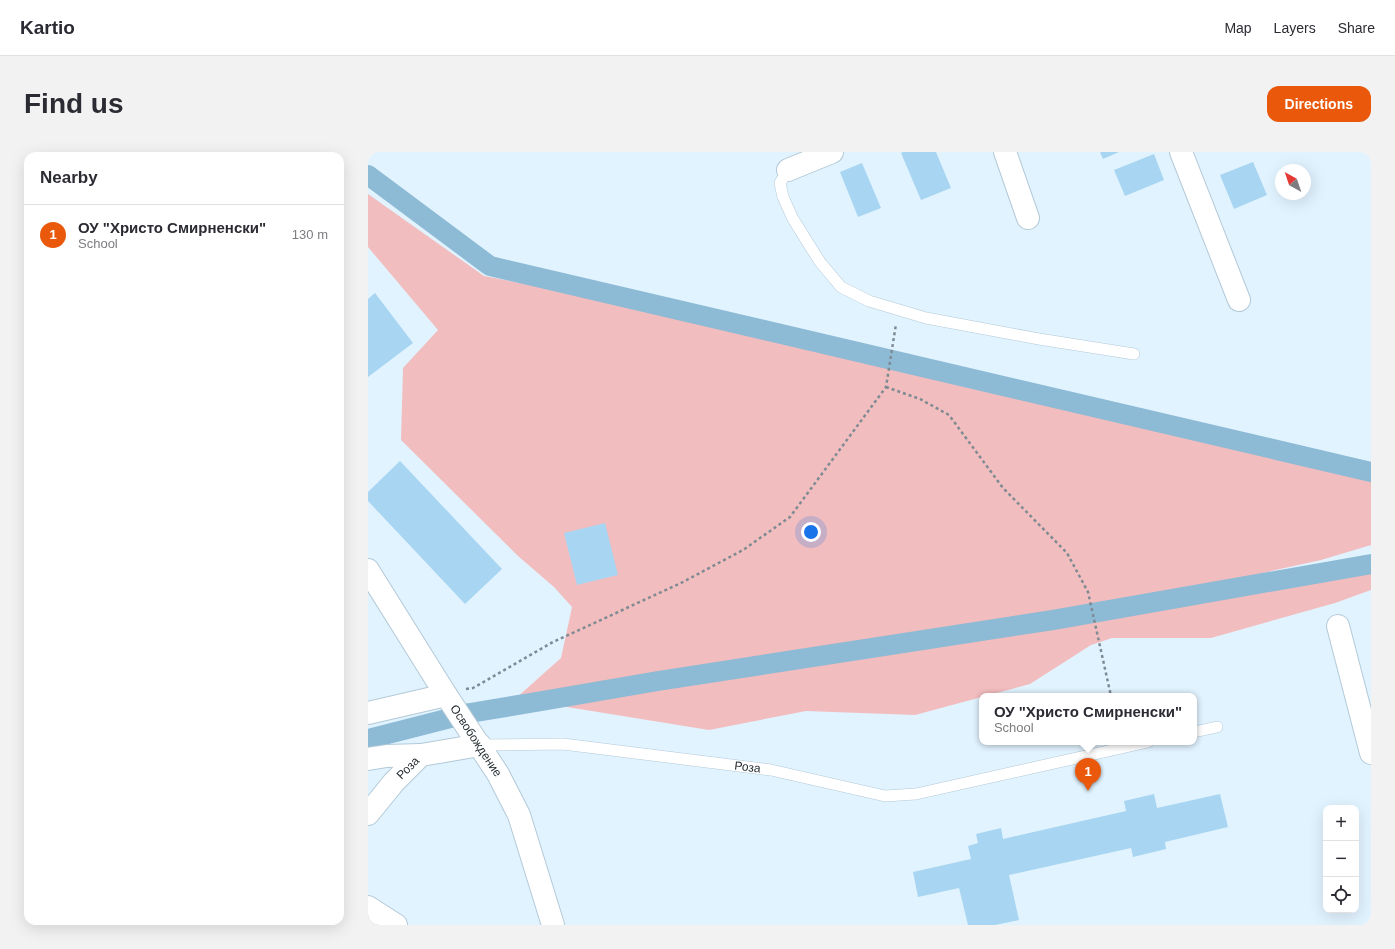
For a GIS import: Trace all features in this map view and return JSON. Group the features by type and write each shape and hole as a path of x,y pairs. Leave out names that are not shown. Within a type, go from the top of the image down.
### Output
{"street":[{"path":"788,170 832,152"},
{"path":"1005,152 1028,218"},
{"path":"1181,152 1239,300"},
{"name":"Освобождение","path":"368,570 446,695 498,774 519,815 553,925"},
{"path":"1338,626 1371,753"},
{"path":"368,713 446,695"},
{"name":"Роза","path":"368,814 394,782 421,755 480,745"},
{"path":"368,759 387,756 421,755"},
{"path":"368,907 396,925"}],"lane":[{"path":"788,170 780,183 783,197 793,218 820,262 841,287 869,301 926,318 1031,338 1134,354"},
{"path":"1197,731 1217,727"},
{"name":"Роза","path":"480,745 563,744 763,769 885,796 916,794 1135,745"}],"path":[{"path":"446,695 473,688 553,642 681,583 749,546 790,517 886,387 898,310"},
{"path":"886,387 920,399 949,415 1003,488 1067,553 1088,592 1110,693"}],"shaded area":[{"path":"368,194 484,276 758,329 1371,472 1371,545 1321,560 1065,617 1371,564 1371,590 1335,603 1211,638 1112,638 1091,645 1030,684 997,693 979,693 979,698 915,715 806,711 709,730 536,702 644,682 515,699 561,658 572,607 554,587 518,556 401,440 403,368 438,330 368,247"}],"building":[{"path":"936,152 951,188 921,200 901,153"},
{"path":"1100,152 1119,152 1103,159"},
{"path":"1154,154 1164,180 1125,196 1114,170"},
{"path":"1253,162 1267,195 1234,209 1220,175"},
{"path":"862,163 881,208 858,217 840,172"},
{"path":"375,293 413,343 368,377 368,299"},
{"path":"400,461 502,569 465,604 368,501 368,492"},
{"path":"605,523 618,575 577,585 564,533"},
{"path":"1154,794 1157,808 1220,794 1228,827 1165,842 1166,849 1133,857 1131,848 1009,875 1019,920 995,925 968,925 959,888 918,897 913,872 971,859 968,846 978,843 976,834 1001,828 1003,839 1126,811 1124,801"}],"waterway":[{"path":"368,175 490,266 1371,472"},
{"path":"368,739 470,713 658,681 1053,620 1371,564"}],"place":[{"name":"ОУ \"Христо Смирненски\"","path":"1088,791"}]}
